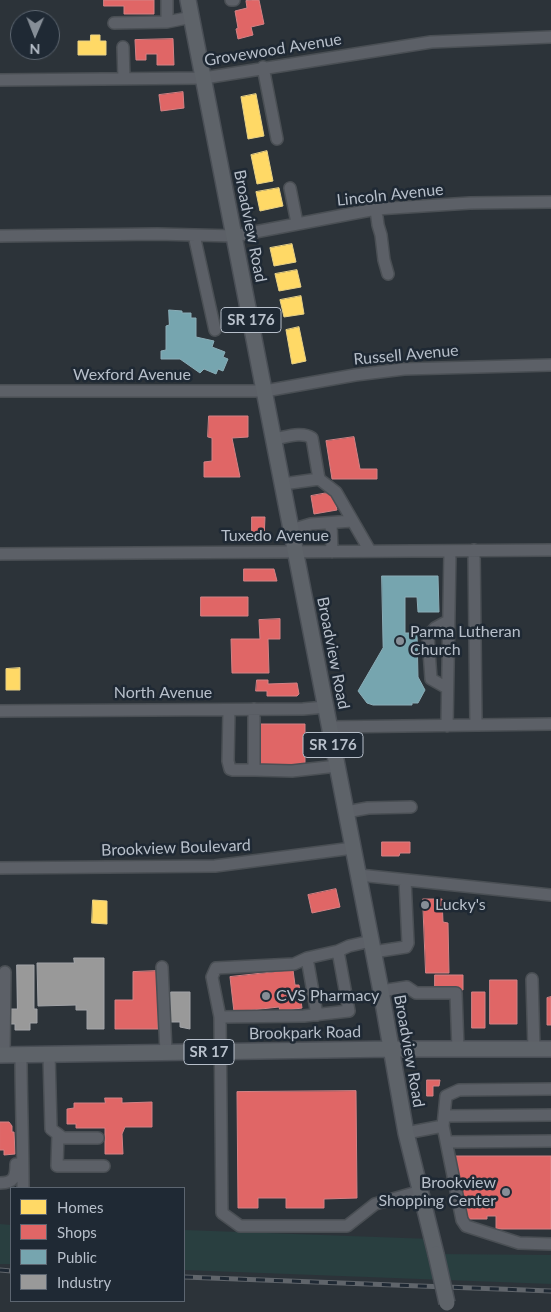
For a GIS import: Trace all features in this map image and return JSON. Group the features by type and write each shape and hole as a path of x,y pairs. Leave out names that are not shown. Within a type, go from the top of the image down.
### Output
{"main road":[{"name":"Broadview Road","path":"190,0 381,991 406,1133 436,1254 448,1312"},
{"name":"Brookpark Road","path":"2,1055 391,1049 551,1049"}],"street":[{"path":"167,0 167,22"},
{"path":"114,23 167,22 192,17"},
{"name":"Grovewood Avenue","path":"0,80 204,78 263,67 431,42 551,37"},
{"path":"123,48 124,79"},
{"path":"263,67 277,139"},
{"path":"290,188 297,223"},
{"name":"Lincoln Avenue","path":"0,236 234,236 376,209 470,203 551,202"},
{"path":"376,209 388,274"},
{"path":"194,235 215,330"},
{"name":"Russell Avenue","path":"265,391 362,374 404,369 551,365"},
{"name":"Wexford Avenue","path":"0,391 265,391"},
{"path":"274,439 295,435 308,435 312,438 319,479 336,492 370,551"},
{"path":"283,484 319,479"},
{"path":"291,530 311,524 352,521"},
{"path":"331,523 332,552"},
{"path":"474,550 476,725"},
{"name":"Tuxedo Avenue","path":"0,554 551,550"},
{"path":"447,726 450,551"},
{"path":"447,688 431,679 428,636 435,628 448,620"},
{"name":"North Avenue","path":"0,710 229,710 326,707"},
{"path":"254,709 254,770"},
{"path":"229,710 228,761 230,769 292,771 337,766"},
{"path":"330,727 551,724"},
{"path":"346,812 368,808 411,807"},
{"name":"Brookview Boulevard","path":"0,868 215,866 353,848"},
{"path":"358,875 551,895"},
{"path":"216,968 294,964 307,958 338,951 349,946 406,947 408,943 405,880"},
{"path":"220,1017 304,1016 349,1011 338,951"},
{"path":"307,958 318,1015"},
{"path":"216,968 220,973 272,970 276,965"},
{"path":"162,967 166,1052"},
{"path":"216,968 212,977 220,1017 222,1213 240,1226 347,1226 375,1204 421,1191"},
{"path":"2,1055 5,972"},
{"path":"532,979 534,1049"},
{"path":"381,991 407,987 416,993 456,993 458,1049"},
{"path":"20,1054 23,1187"},
{"path":"49,1054 49,1114 51,1129 62,1138 98,1138"},
{"path":"551,1089 459,1090 446,1096 443,1121 462,1220 466,1226 518,1242 551,1244"},
{"path":"406,1133 443,1121 551,1115"},
{"path":"0,1183 12,1182 16,1175 16,1128 20,1116"},
{"path":"58,1134 57,1166 104,1166"},
{"path":"447,1142 551,1141"}],"green space":[{"path":"0,1224 10,1225 10,1264 0,1264"},
{"path":"185,1230 432,1239 436,1254 551,1255 551,1284 185,1270"}],"building: Homes":[{"path":"91,35 100,35 100,41 106,41 106,55 78,55 78,41 90,41"},
{"path":"256,94 264,136 248,139 241,97"},
{"path":"267,151 273,181 257,184 251,155"},
{"path":"279,188 283,206 260,211 256,192"},
{"path":"292,244 296,262 274,266 270,248"},
{"path":"297,270 301,287 279,291 275,274"},
{"path":"301,296 304,314 284,317 280,300"},
{"path":"299,327 306,361 292,364 286,330"},
{"path":"20,668 20,690 6,690 6,669"},
{"path":"93,900 107,901 107,924 92,923"}],"building: Shops":[{"path":"104,0 154,0 154,14 124,14 124,6 104,6"},
{"path":"259,0 264,24 251,27 253,35 238,39 235,11 247,8 246,1"},
{"path":"173,39 174,65 157,65 157,54 146,54 146,60 136,60 135,40"},
{"path":"183,92 184,108 161,111 159,95"},
{"path":"209,416 248,416 248,437 232,438 240,477 204,477 204,462 212,461 212,438 208,437"},
{"path":"354,437 360,469 377,469 377,479 332,479 326,441"},
{"path":"333,492 337,510 314,514 311,496"},
{"path":"252,517 265,517 264,540 252,540"},
{"path":"244,569 274,569 277,581 244,581"},
{"path":"201,597 248,597 248,616 201,616"},
{"path":"280,619 280,639 268,639 269,673 232,673 231,639 260,639 259,620"},
{"path":"257,680 268,680 268,684 297,683 299,694 297,696 267,696 267,691 256,691"},
{"path":"260,724 305,724 305,766 260,767"},
{"path":"382,842 410,842 410,853 400,853 399,856 382,856"},
{"path":"336,889 340,907 312,913 308,895"},
{"path":"423,899 442,899 443,922 448,923 449,973 426,973"},
{"name":"CVS Pharmacy","path":"293,970 295,985 299,985 302,1008 280,1011 279,1007 234,1012 230,977"},
{"path":"157,971 158,1029 115,1029 115,1000 133,1000 133,972"},
{"path":"435,975 463,975 463,990 435,990"},
{"path":"490,980 517,980 517,1024 490,1024"},
{"path":"472,992 485,992 485,1028 472,1028"},
{"path":"551,997 551,1025 547,1025 547,998"},
{"path":"427,1080 440,1080 439,1086 433,1086 433,1096 427,1096"},
{"path":"356,1091 357,1198 324,1199 324,1208 286,1208 286,1198 258,1198 258,1208 238,1208 237,1092"},
{"path":"105,1098 122,1098 122,1103 152,1102 152,1127 125,1127 122,1134 123,1154 105,1154 105,1128 76,1128 76,1124 67,1124 67,1109 74,1108 74,1103 105,1103"},
{"path":"0,1122 9,1122 12,1126 15,1154 4,1155 4,1150 0,1150"},
{"name":"Brookview Shopping Center","path":"455,1156 551,1156 551,1229 496,1229 496,1216 487,1216 487,1219 468,1219 455,1168"}],"building: Public":[{"path":"169,310 191,313 191,318 196,318 196,337 214,341 212,347 225,352 223,357 228,359 223,371 218,369 216,374 204,369 200,373 180,359 161,359 161,351 166,350 166,326 169,325"},
{"name":"Parma Lutheran Church","path":"382,576 438,576 439,612 418,612 417,597 405,597 405,633 417,633 418,677 425,690 418,703 412,703 412,705 373,705 367,703 358,691 383,648"}],"building: Industry":[{"path":"74,958 104,958 104,1029 87,1029 87,1010 76,1010 76,1005 38,1006 37,963 74,963"},
{"path":"17,965 34,965 34,1009 37,1009 37,1023 30,1023 30,1030 15,1030 15,1024 9,1024 9,1009 17,1009"},
{"path":"171,992 190,992 190,1029 180,1027 180,1022 171,1022"}],"railway":[{"path":"0,1270 10,1271"},
{"path":"185,1277 551,1291"}],"place":[{"name":"Parma Lutheran Church","path":"400,641"},
{"name":"Lucky's","path":"425,905"},
{"name":"CVS Pharmacy","path":"266,996"},
{"name":"Brookview Shopping Center","path":"506,1192"}]}
